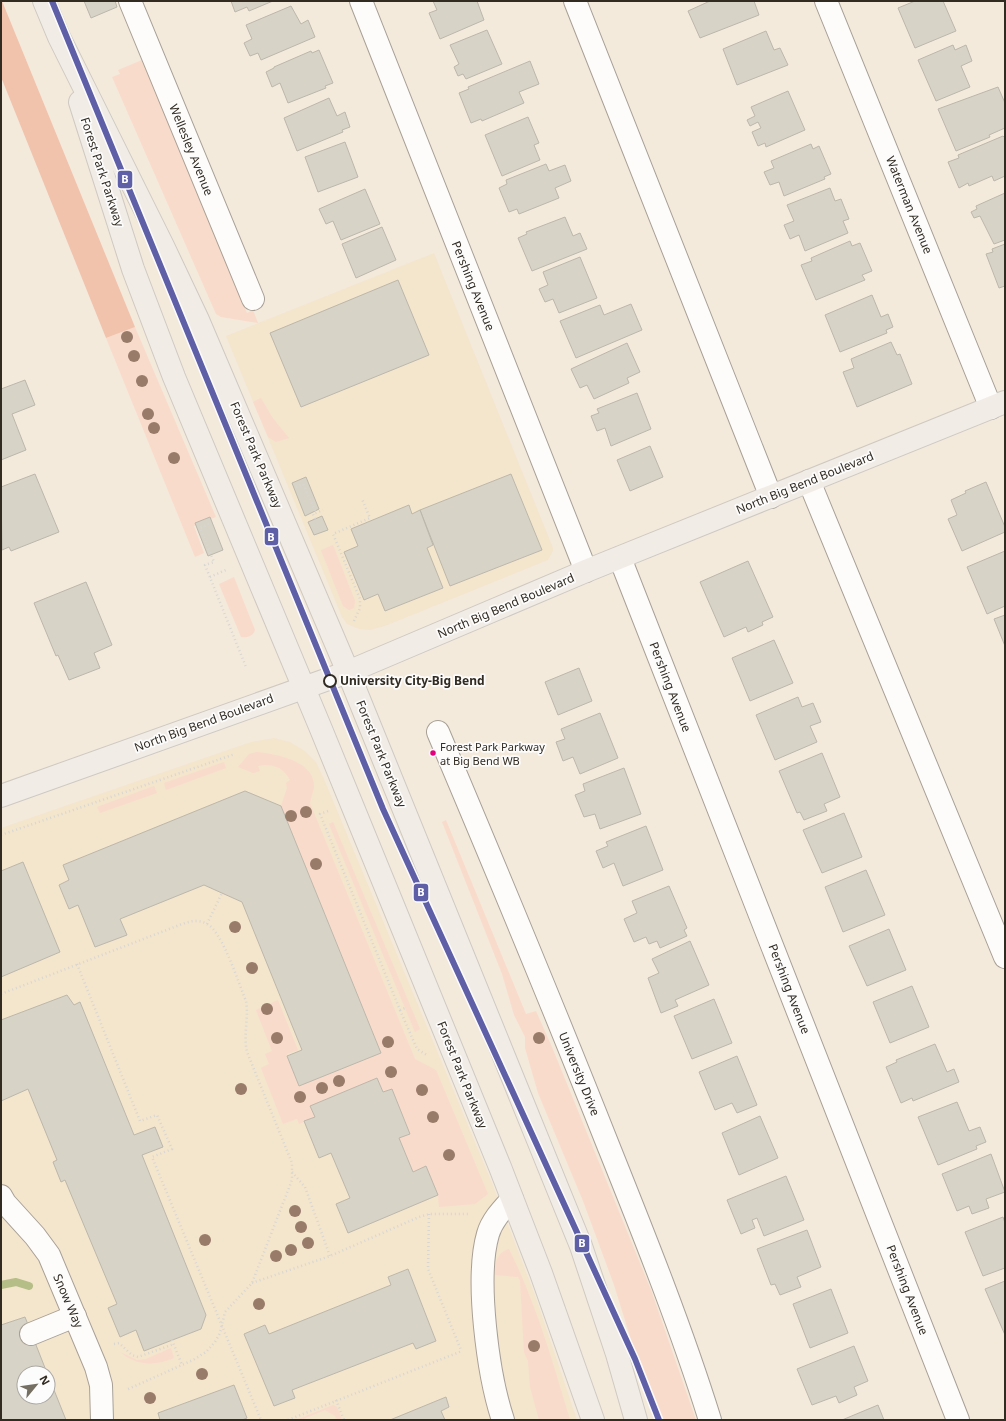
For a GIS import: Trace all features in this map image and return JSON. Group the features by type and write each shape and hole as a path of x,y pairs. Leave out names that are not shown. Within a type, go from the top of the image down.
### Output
{"main road":[{"name":"Forest Park Parkway","path":"44,1 59,37 164,246 198,320 348,672 581,1246 617,1354 636,1420"},
{"name":"Forest Park Parkway","path":"59,37 133,269 174,377 304,688 506,1206 572,1357 593,1420"},
{"name":"North Big Bend Boulevard","path":"1,796 348,672 586,571 998,405"}],"street":[{"name":"Wellesley Avenue","path":"130,1 252,299"},
{"name":"Pershing Avenue","path":"361,1 586,571"},
{"path":"575,1 771,496"},
{"name":"Waterman Avenue","path":"826,1 998,405"},
{"path":"809,482 1005,957"},
{"name":"Pershing Avenue","path":"620,558 958,1420"},
{"name":"University Drive","path":"438,732 538,970 648,1247 699,1385 710,1420"},
{"name":"Snow Way","path":"1,1196 5,1203 35,1236 49,1256 90,1352 101,1385 102,1420"},
{"path":"503,1420 491,1374 483,1288 484,1251 489,1232 506,1206"},
{"path":"31,1334 75,1316"}],"path":[{"path":"298,494 296,487 304,484 316,513"},
{"path":"353,622 360,608 360,599 333,534 370,518 362,499"},
{"path":"315,519 313,514 323,510"},
{"path":"211,530 209,524 200,528 214,562 205,565 246,667"},
{"path":"210,577 233,567"},
{"path":"1,835 235,754"},
{"path":"332,809 320,814 417,1049 429,1056"},
{"path":"207,924 222,893"},
{"path":"1,994 191,921 200,921 207,924 218,934 246,1001 248,1010 245,1038 247,1052 292,1163 292,1180 252,1283 225,1312 222,1329 215,1342 206,1352 182,1365 126,1390"},
{"path":"77,964 140,1121 157,1114 172,1149 152,1157 261,1420"},
{"path":"400,1010 405,1008"},
{"path":"292,1172 305,1187 330,1256"},
{"path":"252,1283 330,1256 429,1214 506,1206"},
{"path":"429,1214 428,1269 464,1357"},
{"path":"172,1340 182,1365"},
{"path":"90,1352 113,1344 119,1344 132,1356 138,1357 174,1344"},
{"path":"288,1420 461,1350"},
{"path":"336,1400 344,1420"}],"shaded area":[{"path":"2,1 135,327 106,338 1,77"},
{"path":"142,60 247,313 253,310 258,323 221,317 216,314 112,77 120,74 118,70"},
{"path":"434,253 553,551 548,560 385,626 370,630 359,629 347,624 342,617 226,336"},
{"path":"135,327 216,517 211,519 210,517 195,523 196,525 194,526 204,553 195,557 106,338"},
{"path":"261,398 272,417 289,438 276,442 268,437 253,402"},
{"path":"333,545 355,601 354,608 349,610 343,606 321,550"},
{"path":"234,577 255,630 252,635 248,637 241,637 219,584"},
{"path":"274,738 290,742 305,751 316,762 492,1183 536,1298 577,1420 1,1420 1,828 251,742"},
{"path":"257,752 293,760 308,771 313,778 314,787 310,803 415,1059 436,1070 488,1194 475,1204 439,1207 438,1195 426,1166 413,1172 399,1138 410,1133 392,1089 383,1092 377,1078 310,1106 315,1117 299,1124 297,1119 283,1124 261,1068 269,1064 265,1054 272,1051 256,1010 278,1000 298,1050 287,1054 299,1086 381,1052 281,806 287,788 286,783 290,780 284,772 277,767 268,765 258,766 260,771 253,773 238,767 249,754"},
{"path":"224,762 226,768 166,790 164,783"},
{"path":"154,786 157,793 100,813 97,807"},
{"path":"446,820 526,1014 536,1011 552,1047 651,1290 696,1420 656,1420 614,1285 583,1201 538,1093 525,1048 525,1037 514,1015 502,974 442,822"},
{"path":"333,822 420,1029 415,1032 329,824"},
{"path":"509,1249 528,1290 536,1312 570,1420 539,1420 530,1387 528,1361 524,1352 520,1281 518,1277 495,1275 497,1259 501,1253"},
{"path":"171,1348 174,1358 167,1361 153,1363 133,1360 120,1352 137,1360 146,1359"},
{"path":"333,1405 337,1407 342,1420 337,1420 335,1416 325,1410 301,1420 296,1420"}],"building":[{"path":"84,1 115,1 117,7 91,18"},
{"path":"231,1 273,1 249,11 247,7 235,12"},
{"path":"433,1 477,1 484,20 440,39 429,13 437,10"},
{"path":"710,1 754,1 759,15 700,38 688,11"},
{"path":"915,1 943,1 956,31 915,48 898,8"},
{"path":"291,6 301,24 308,20 315,37 261,60 258,53 250,56 244,43 252,39 246,25"},
{"path":"487,30 502,64 466,79 463,74 458,76 454,67 459,64 450,45"},
{"path":"766,31 774,50 780,48 788,65 737,85 723,49"},
{"path":"953,45 955,50 966,45 972,61 961,66 970,87 936,101 918,60"},
{"path":"319,50 333,83 325,86 326,88 288,103 280,83 272,87 266,72 311,51 312,53"},
{"path":"530,61 539,84 519,92 524,103 482,121 481,119 471,123 459,93 469,89 468,87"},
{"path":"998,87 1005,103 1005,128 989,135 990,137 956,151 938,109"},
{"path":"788,91 805,130 766,147 765,143 758,146 752,132 761,128 758,122 750,126 747,120 755,116 751,107"},
{"path":"329,98 337,116 345,112 350,127 342,130 343,132 297,151 284,118"},
{"path":"528,117 539,143 534,145 540,160 502,176 485,135"},
{"path":"1003,136 1005,138 1005,176 994,181 992,176 969,186 968,183 959,188 948,162 959,158 958,155"},
{"path":"345,142 358,177 318,192 305,157"},
{"path":"811,144 813,149 819,146 831,174 824,177 825,179 784,196 779,182 770,185 764,172 774,168 771,161"},
{"path":"546,164 549,171 565,165 571,181 555,188 559,198 519,214 517,209 509,212 499,188 507,184 506,180"},
{"path":"830,188 835,201 841,199 849,219 843,221 848,233 805,251 799,235 790,239 784,225 794,221 787,205"},
{"path":"365,189 380,224 341,240 333,221 326,224 319,209"},
{"path":"1005,193 1005,240 994,244 980,216 974,218 971,212 977,209 976,206"},
{"path":"565,217 573,236 580,233 587,249 532,271 518,238 527,234 526,232"},
{"path":"382,227 396,260 356,278 342,244"},
{"path":"850,241 852,246 860,243 872,271 862,275 865,280 816,300 801,265 812,261 811,258"},
{"path":"1005,244 1005,286 999,288 986,254 993,252 992,249"},
{"path":"580,257 597,298 559,313 553,299 545,302 539,289 548,285 543,272"},
{"path":"398,280 429,355 301,407 270,333"},
{"path":"872,295 881,317 888,314 893,327 886,330 887,333 840,352 825,315"},
{"path":"631,304 642,330 576,358 560,321 600,305 604,315"},
{"path":"891,342 897,355 900,354 912,384 857,407 843,372 854,368 851,359"},
{"path":"627,343 640,372 627,378 629,383 594,399 587,385 580,388 571,369"},
{"path":"25,380 35,405 12,414 26,450 1,460 1,389"},
{"path":"637,393 651,429 611,446 605,428 597,431 591,416 599,413 597,409"},
{"path":"650,446 663,477 630,491 617,460"},
{"path":"35,474 59,532 11,551 9,547 2,550 1,487"},
{"path":"511,474 542,550 450,586 420,510"},
{"path":"306,477 319,509 305,516 292,483"},
{"path":"986,482 1005,527 1005,532 962,551 948,519 957,515 951,500 966,493 965,491"},
{"path":"409,505 412,514 420,510 433,545 427,548 443,588 385,611 378,594 364,600 344,552 358,546 351,529"},
{"path":"322,516 328,530 314,535 308,522"},
{"path":"210,517 223,550 208,556 195,523"},
{"path":"1005,551 1005,606 987,614 967,567"},
{"path":"748,561 773,617 762,622 763,625 748,632 746,627 724,637 700,582"},
{"path":"86,582 112,645 94,653 100,668 69,680 58,655 56,656 34,603"},
{"path":"1005,615 1005,646 994,619"},
{"path":"774,640 793,683 750,701 732,658"},
{"path":"579,668 592,701 558,715 545,682"},
{"path":"798,697 802,707 813,703 821,722 810,726 817,742 775,760 756,715"},
{"path":"600,713 618,758 580,774 573,757 563,761 556,742 565,739 561,729"},
{"path":"822,753 840,797 824,804 827,811 804,820 800,812 797,813 779,771"},
{"path":"624,768 641,814 600,829 595,814 584,817 575,795 585,791 583,784"},
{"path":"245,791 281,806 381,1053 299,1086 287,1056 302,1050 242,902 204,885 120,919 127,935 95,947 78,905 69,909 59,885 69,880 63,865"},
{"path":"844,813 862,857 822,873 803,830"},
{"path":"646,826 663,870 623,886 614,863 603,868 596,851 608,846 606,842"},
{"path":"23,862 60,952 1,977 1,871"},
{"path":"866,870 885,915 843,932 825,887"},
{"path":"669,886 687,928 684,930 687,936 660,948 657,941 649,944 646,937 634,942 624,919 637,913 632,901"},
{"path":"889,929 906,970 867,986 849,946"},
{"path":"690,941 709,985 675,1000 678,1006 661,1013 648,978 659,973 652,959"},
{"path":"912,986 929,1027 890,1043 873,1002"},
{"path":"67,995 74,1005 80,1002 134,1135 155,1127 163,1147 142,1155 206,1315 201,1329 144,1351 136,1330 120,1337 108,1308 117,1304 65,1180 61,1182 53,1162 57,1160 28,1089 1,1101 1,1020"},
{"path":"714,999 732,1043 692,1059 674,1016"},
{"path":"935,1044 947,1072 954,1069 959,1082 913,1101 912,1098 901,1103 886,1067 897,1062 896,1060"},
{"path":"737,1056 757,1105 737,1113 732,1103 715,1110 699,1072"},
{"path":"377,1078 383,1092 392,1089 410,1134 399,1138 413,1172 426,1166 438,1195 348,1233 336,1204 350,1198 331,1153 319,1158 304,1121 315,1117 310,1106"},
{"path":"957,1102 969,1131 980,1127 986,1142 976,1146 977,1149 938,1165 918,1117"},
{"path":"760,1116 778,1158 739,1175 722,1133"},
{"path":"991,1154 1005,1192 986,1199 989,1208 972,1214 969,1206 957,1211 942,1174"},
{"path":"786,1176 804,1220 764,1236 757,1218 752,1220 755,1228 741,1234 727,1200"},
{"path":"1003,1217 1005,1223 1005,1268 983,1276 965,1232"},
{"path":"807,1230 821,1267 797,1277 801,1287 780,1295 775,1284 771,1285 757,1249"},
{"path":"408,1269 436,1341 416,1349 413,1343 292,1390 295,1398 274,1406 244,1334 265,1325 269,1334 391,1285 388,1277"},
{"path":"1005,1281 1005,1335 985,1289"},
{"path":"831,1289 848,1333 810,1348 793,1304"},
{"path":"25,1317 44,1365 16,1365 16,1405 56,1405 56,1395 66,1420 1,1420 1,1325"},
{"path":"854,1346 868,1381 854,1387 857,1395 839,1403 836,1396 812,1405 797,1369"},
{"path":"234,1385 247,1418 242,1420 160,1420 158,1413"},
{"path":"446,1397 449,1407 441,1411 445,1420 390,1420"},
{"path":"878,1405 884,1420 842,1420"}],"waterway":[{"path":"1,1285 16,1282 29,1286"}],"transit line":[{"name":"B","path":"52,1 383,809 635,1359 659,1420"}],"place":[{"name":"University City-Big Bend","path":"330,681"},
{"name":"Forest Park Parkway at Big Bend WB","path":"433,753"}]}
